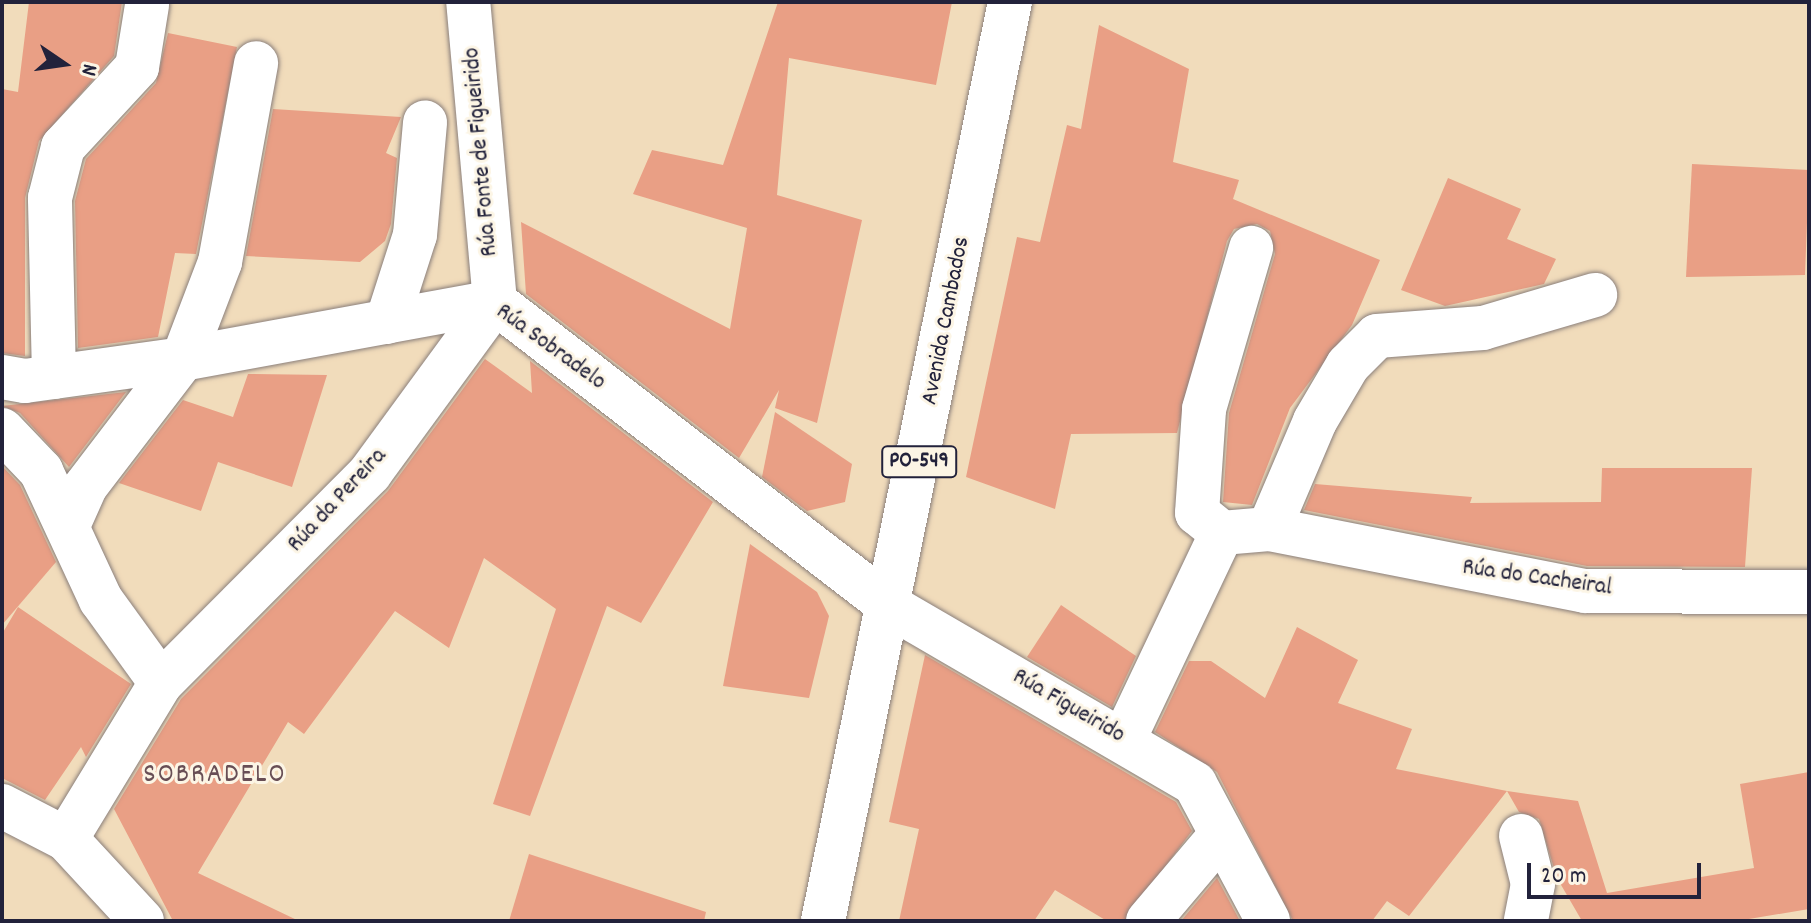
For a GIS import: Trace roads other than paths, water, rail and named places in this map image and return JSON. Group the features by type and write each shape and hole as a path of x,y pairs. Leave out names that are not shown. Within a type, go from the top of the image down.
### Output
{"street":[{"name":"Rúa Fonte de Figueirido","path":"468,2 495,302"},
{"name":"Avenida Cambados","path":"823,921 1010,2"},
{"path":"54,377 50,198 63,147 137,67 147,5"},
{"path":"70,521 85,487 183,359 220,262 256,63"},
{"path":"387,322 415,235 425,122"},
{"path":"1124,739 1222,533 1197,513 1204,409 1251,248"},
{"path":"1269,529 1315,421 1348,365 1377,336 1483,328 1595,295"},
{"name":"Rúa Sobradelo","path":"2,377 54,377 183,359 495,302 888,605"},
{"name":"Rúa da Pereira","path":"66,839 161,683 370,473 495,302"},
{"path":"2,430 41,471 70,521 101,600 161,683"},
{"name":"Rúa do Cacheiral","path":"1222,533 1269,529 1585,591 1809,592"},
{"name":"Rúa Figueirido","path":"888,605 1124,739 1195,784 1268,921"},
{"path":"2,806 66,839 142,921"},
{"path":"1148,921 1220,836"},
{"path":"1521,836 1533,884 1526,921"}],"district":[{"name":"SOBRADELO","path":"215,776"}]}
